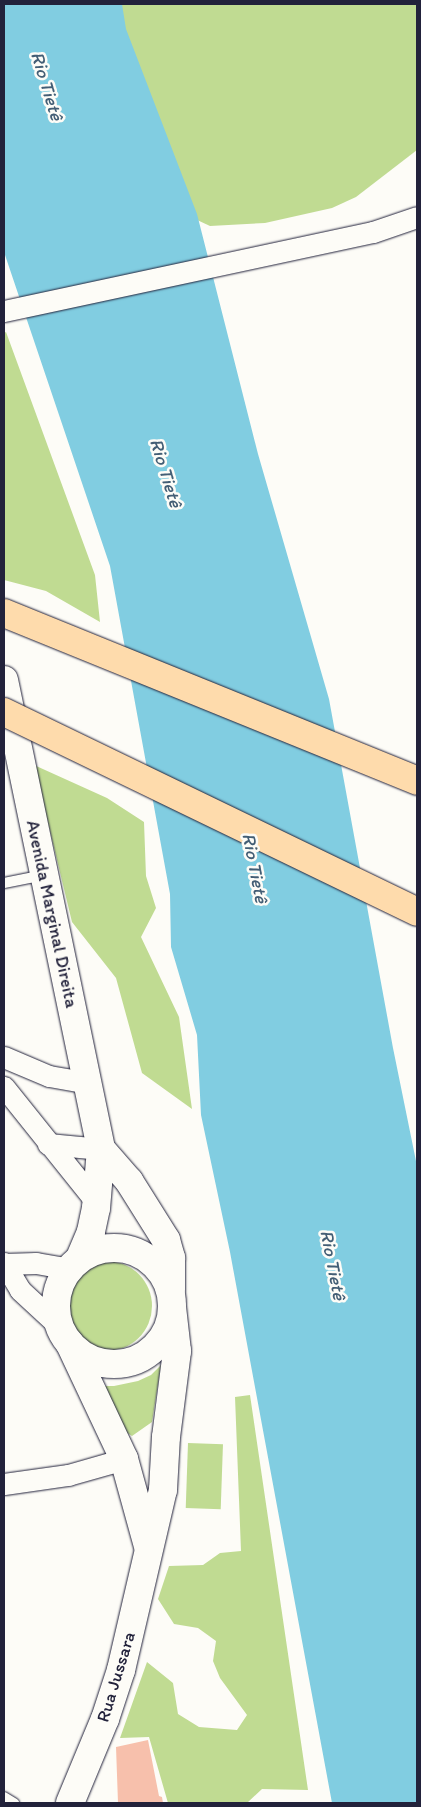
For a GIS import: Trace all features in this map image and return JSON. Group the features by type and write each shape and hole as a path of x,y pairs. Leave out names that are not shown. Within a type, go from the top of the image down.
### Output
{"highway":[{"path":"4,613 417,782"},
{"path":"4,712 417,912"}],"main road":[{"name":"Avenida Marginal Direita","path":"4,680 100,1149 96,1202 91,1232 75,1264"},
{"path":"100,1149 128,1181 166,1240 172,1264 171,1299 169,1327 158,1344 143,1357 124,1364 104,1364 85,1357 64,1335 56,1306 59,1287 75,1264 97,1250 116,1248 134,1251 151,1261 163,1275 171,1299"},
{"name":"Rua Jussara","path":"70,1803 105,1719 121,1670 148,1547 163,1490 166,1437 177,1351 171,1299"},
{"name":"Rua Jussara","path":"64,1335 124,1459 148,1547"},
{"path":"124,1459 141,1455 166,1437"}],"street":[{"path":"4,311 373,232 417,217"},
{"path":"4,1057 49,1076 88,1083"},
{"path":"4,1087 96,1202"},
{"path":"48,1144 100,1149"},
{"path":"64,1335 20,1290 4,1264 75,1264"},
{"path":"6,1481 68,1475 124,1459"}],"lane":[{"path":"4,884 44,875"},
{"path":"4,1797 14,1803"}],"green space":[{"path":"110,4 417,4 417,150 356,197 332,208 265,223 210,226 195,219"},
{"path":"6,332 95,575 100,622 46,591 4,580 4,333"},
{"path":"34,765 107,798 144,822 146,876 156,908 141,937 179,1017 192,1109 142,1073 116,978 72,922"},
{"path":"107,1261 116,1262 132,1269 144,1281 151,1297 151,1315 144,1331 132,1343 116,1350 107,1351 98,1350 82,1343 70,1331 63,1315 62,1306 63,1297 70,1281 82,1269 98,1262"},
{"path":"161,1365 152,1422 132,1436 115,1425 96,1386 114,1386 138,1381 151,1375"},
{"path":"250,1395 308,1790 262,1789 247,1803 168,1803 149,1737 120,1738 147,1662 173,1683 178,1714 199,1727 237,1730 247,1715 220,1678 213,1661 216,1641 198,1628 174,1624 158,1599 169,1566 203,1565 220,1553 241,1551 235,1397"},
{"path":"188,1443 223,1444 221,1509 186,1508"}],"water":[{"name":"Rio Tietê","path":"4,4 122,4 126,29 197,214 258,454 329,699 393,1048 417,1166 417,1803 332,1803 230,1252 201,1115 197,1035 171,947 170,894 110,566 4,252"}],"building":[{"path":"148,1740 159,1796 162,1797 163,1803 118,1803 116,1747"}]}
